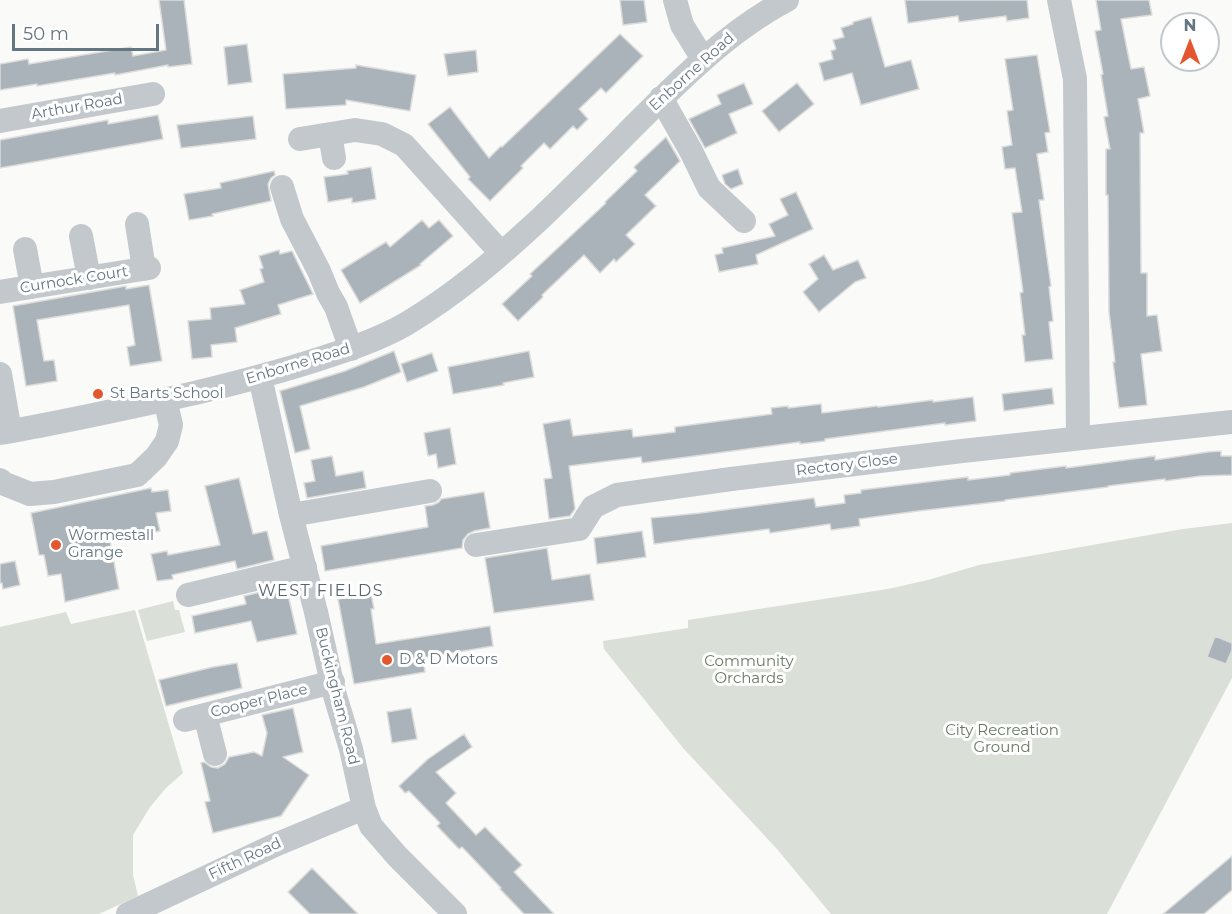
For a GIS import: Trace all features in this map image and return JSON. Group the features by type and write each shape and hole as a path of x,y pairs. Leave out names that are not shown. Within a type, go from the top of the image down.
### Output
{"street":[{"path":"675,0 682,25 703,59"},
{"name":"Enborne Road","path":"5,432 260,377 351,349 406,324 452,294 501,253 594,167 703,59 748,23 787,0"},
{"path":"1059,0 1075,79 1078,438"},
{"name":"Arthur Road","path":"0,121 153,94"},
{"path":"662,98 709,188 744,221"},
{"path":"300,139 355,130 382,135 404,145 501,253"},
{"path":"330,134 334,158"},
{"path":"282,187 292,219 320,271 351,349"},
{"name":"Curnock Court","path":"0,292 146,269 137,224"},
{"path":"81,236 89,278"},
{"path":"25,249 32,287"},
{"path":"0,374 5,432"},
{"name":"Buckingham Road","path":"260,377 291,515 334,692 351,748 364,808 371,826 397,856 455,914"},
{"path":"0,480 30,494 54,492 137,475 156,457 167,441 171,425 165,399"},
{"name":"Rectory Close","path":"476,545 579,529 593,507 617,495 731,479 1078,438 1232,423"},
{"path":"291,515 430,491"},
{"path":"188,596 305,567"},
{"name":"Cooper Place","path":"214,754 195,717 333,682"},
{"name":"Fifth Road","path":"128,914 156,895 364,808"}],"green space":[{"name":"City Recreation Ground","path":"1232,523 1232,678 1107,914 831,914 777,849 683,748 604,649 603,641 688,628 688,620 888,589 979,565 1183,529"},
{"path":"173,601 175,610 179,610 185,632 147,641 138,610"},
{"path":"135,610 183,773 150,807 133,835 133,875 138,896 99,914 0,914 0,627 66,612 71,624"}],"building":[{"path":"159,0 184,0 192,64 168,67 168,65 115,75 115,73 0,90 0,64 28,59 29,64 131,47 133,56 166,50"},
{"path":"620,0 644,0 647,22 623,25"},
{"path":"905,0 1027,0 1029,18 1007,21 1006,16 959,22 958,16 908,23"},
{"path":"1096,0 1149,0 1152,15 1121,19 1131,69 1144,67 1150,96 1138,99 1144,133 1140,133 1141,273 1147,273 1147,316 1157,315 1162,351 1141,354 1147,405 1119,408 1109,312 1106,149 1110,149 1104,117 1108,116 1101,75 1103,74 1095,31 1101,30"},
{"path":"871,17 885,67 911,60 919,89 861,105 852,73 824,81 819,63 833,59 831,51 836,49 833,40 844,37 841,28"},
{"path":"620,34 643,56 606,93 601,88 579,109 588,119 577,130 573,126 550,149 544,143 490,201 468,179 470,177 428,124 450,107 489,158"},
{"path":"247,44 252,82 228,85 224,47"},
{"path":"476,50 478,72 448,76 444,54"},
{"path":"1037,55 1050,132 1045,133 1048,152 1037,154 1044,200 1039,200 1051,286 1049,287 1053,321 1049,322 1053,359 1025,362 1022,335 1025,335 1020,293 1023,292 1012,213 1022,212 1015,168 1005,169 1002,147 1012,145 1007,111 1013,110 1005,59"},
{"path":"356,65 416,75 410,111 346,100 346,105 286,109 283,74 356,68"},
{"path":"744,83 753,104 729,114 737,133 705,148 689,119 721,104 717,95"},
{"path":"797,83 814,104 779,132 762,111"},
{"path":"158,115 163,139 0,168 0,140 108,120 108,124"},
{"path":"253,116 256,139 181,148 177,125"},
{"path":"666,137 680,161 645,195 656,206 626,235 635,244 616,262 614,259 600,273 584,255 518,321 502,304 532,276 530,274 606,203 637,171 634,167"},
{"path":"371,167 376,199 352,203 352,198 328,202 324,177 348,174 347,171"},
{"path":"738,169 743,184 731,189 725,184 722,175"},
{"path":"274,171 275,175 268,184 271,201 189,220 184,194 221,188 220,183"},
{"path":"796,192 813,229 756,255 758,264 719,272 715,255 723,253 722,248 775,236 769,224 788,215 780,199"},
{"path":"422,220 429,228 439,220 453,236 421,265 360,303 341,270 386,242 390,247"},
{"path":"279,250 280,254 292,251 313,294 278,305 281,314 235,328 237,342 211,345 212,357 192,359 188,321 211,319 210,308 245,304 240,290 264,282 259,256"},
{"path":"824,255 833,270 858,260 866,278 855,282 819,312 803,292 818,279 809,264"},
{"path":"149,285 162,361 130,366 127,347 135,345 129,305 37,320 44,361 54,360 57,381 26,386 13,306 126,286 126,289"},
{"path":"394,351 401,372 364,387 300,406 310,449 295,453 280,391 345,371"},
{"path":"529,351 534,377 453,394 448,367"},
{"path":"432,353 438,371 407,382 401,364"},
{"path":"1052,388 1054,404 1004,411 1002,394"},
{"path":"973,397 976,421 945,425 945,423 825,439 825,441 800,444 800,442 642,463 641,457 569,466 575,509 570,516 549,519 544,479 552,478 543,424 570,419 573,436 632,429 633,437 675,432 675,427 772,414 771,408 788,406 788,408 821,404 822,413"},
{"path":"450,428 456,464 438,468 436,454 428,456 424,433"},
{"path":"1221,451 1221,456 1232,456 1232,475 1165,481 1165,479 859,519 860,526 831,530 830,524 770,533 769,529 654,544 651,518 814,498 816,507 845,503 844,495 861,493 861,490 968,477 968,480 1155,456 1155,460"},
{"path":"332,456 336,476 363,471 366,488 307,498 304,483 315,481 311,460"},
{"path":"239,478 253,534 267,531 274,560 237,569 235,561 172,575 173,579 157,581 151,554 167,551 168,555 220,545 205,486"},
{"name":"Wormestall Grange","path":"151,488 152,492 168,490 171,511 156,513 160,531 110,541 119,589 65,602 61,574 48,576 44,555 39,555 31,513"},
{"path":"484,492 490,528 468,534 463,540 462,548 325,571 321,546 428,527 425,506 433,505 441,499"},
{"path":"642,531 646,557 597,564 594,538"},
{"path":"547,548 552,580 590,574 594,600 494,613 485,558"},
{"path":"15,561 20,585 3,589 0,583 0,564"},
{"path":"286,586 297,634 257,642 251,621 195,633 192,616 246,604 244,596"},
{"path":"371,593 376,644 490,626 493,646 423,658 425,672 354,684 338,599"},
{"path":"1215,636 1232,643 1232,650 1226,664 1207,657"},
{"path":"237,663 242,688 166,706 159,680"},
{"path":"293,708 303,752 283,757 309,775 281,816 213,833 205,802 210,801 201,763 204,762 211,767 218,768 225,764 229,757 254,752 262,756 267,733 262,715"},
{"path":"411,708 417,739 392,743 387,712"},
{"path":"464,734 472,747 436,772 456,793 446,803 476,835 485,827 522,865 514,872 554,914 524,914 462,847 459,849 437,826 440,823 409,791 405,793 399,786 428,759"},
{"path":"1232,856 1232,890 1204,914 1163,914"},
{"path":"312,868 358,914 310,914 288,892"}],"place":[{"name":"St Barts School","path":"98,394"},
{"name":"Wormestall Grange","path":"56,545"},
{"name":"D & D Motors","path":"387,660"}],"district":[{"name":"WEST FIELDS","path":"321,591"}],"park label":[{"name":"Community Orchards","path":"749,670"}]}
